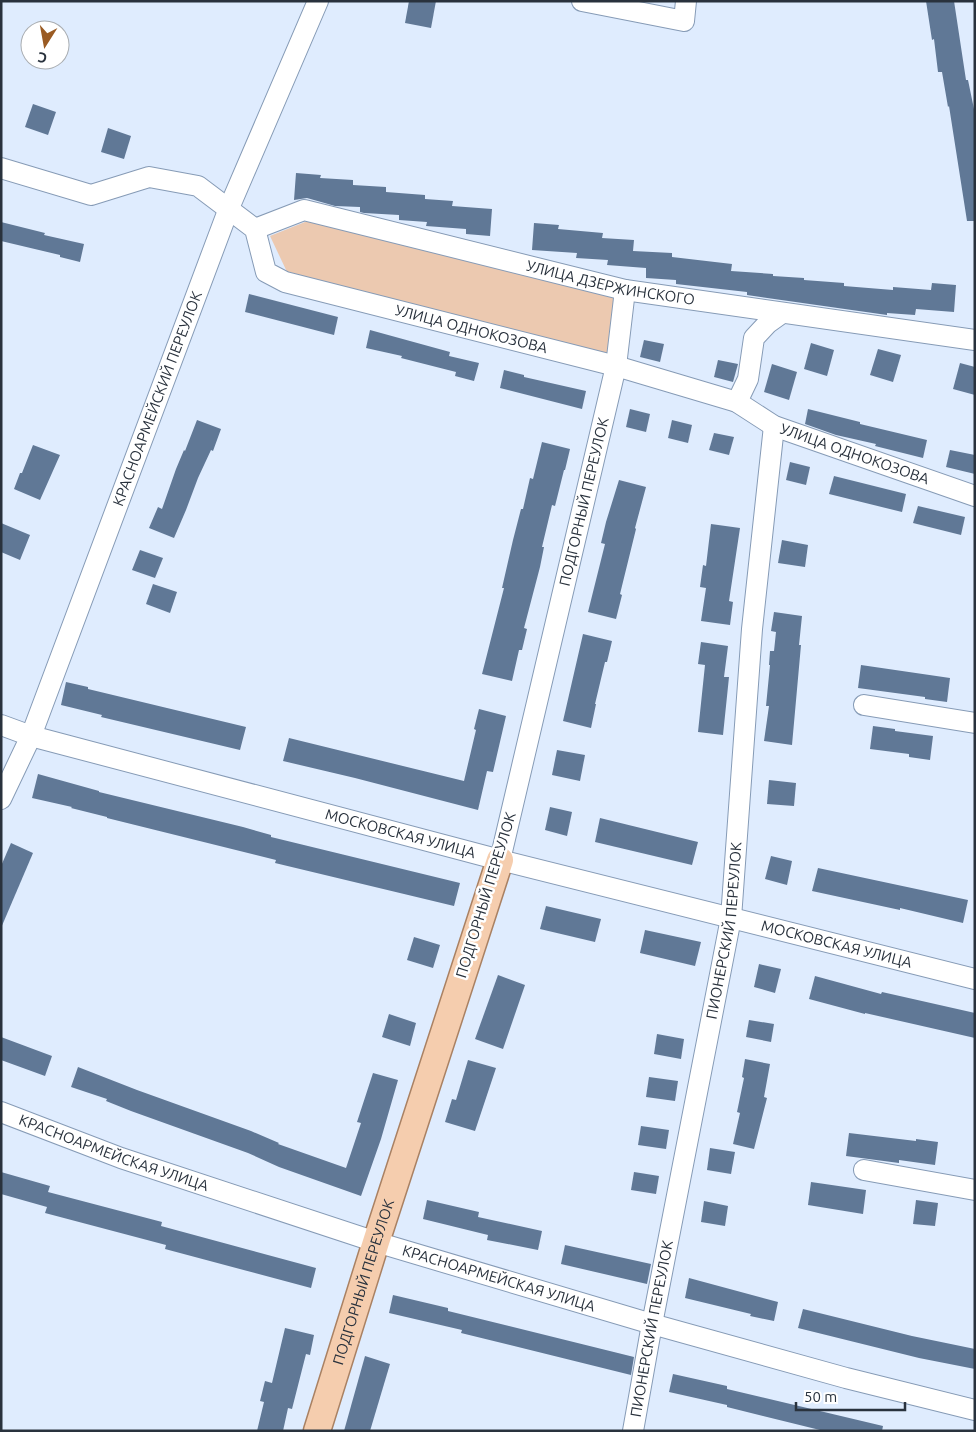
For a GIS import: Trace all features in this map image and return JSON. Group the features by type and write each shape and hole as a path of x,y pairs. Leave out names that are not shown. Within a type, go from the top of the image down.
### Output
{"main road":[{"name":"ПОДГОРНЫЙ ПЕРЕУЛОК","path":"317,1431 500,860"}],"street":[{"name":"КРАСНОАРМЕЙСКИЙ ПЕРЕУЛОК","path":"1,799 31,736 229,208 318,1"},
{"path":"582,1 684,20 686,1"},
{"path":"1,168 91,195 149,177 198,186 255,229"},
{"name":"УЛИЦА ДЗЕРЖИНСКОГО","path":"255,229 304,210 625,290 975,340"},
{"name":"УЛИЦА ОДНОКОЗОВА","path":"255,229 266,272 285,282 616,366 737,402 774,426 975,496"},
{"name":"ПОДГОРНЫЙ ПЕРЕУЛОК","path":"500,860 616,366 625,290"},
{"path":"737,402 748,379 754,338 768,323 782,313"},
{"name":"ПИОНЕРСКИЙ ПЕРЕУЛОК","path":"633,1431 730,918 752,629 774,426"},
{"path":"864,705 975,722"},
{"name":"МОСКОВСКАЯ УЛИЦА","path":"1,725 31,736 500,860 975,979"},
{"name":"КРАСНОАРМЕЙСКАЯ УЛИЦА","path":"1,1112 121,1158 376,1242 652,1324 846,1378 975,1410"},
{"path":"864,1170 975,1190"}],"shaded area":[{"path":"310,220 618,298 610,358 288,274 270,236"}],"building":[{"path":"409,1 436,1 431,28 405,23"},
{"path":"926,1 954,1 966,80 968,80 975,114 975,221 967,221 949,106 942,72 938,72 934,39 932,40"},
{"path":"33,104 56,112 48,135 25,127"},
{"path":"108,128 131,136 124,159 101,152"},
{"path":"296,173 321,175 320,178 353,180 353,185 386,187 386,192 425,195 425,199 453,201 452,206 492,209 490,236 466,234 466,229 426,226 427,222 399,220 399,215 364,213 360,212 360,207 335,206 307,198 294,200"},
{"path":"1,222 45,233 44,235 84,244 80,262 60,257 60,255 1,241"},
{"path":"534,223 559,225 558,229 603,233 602,238 634,240 633,251 672,253 672,257 732,264 731,271 773,274 773,276 804,278 804,280 844,283 844,286 893,290 893,287 931,290 932,283 956,285 954,312 916,309 915,315 887,313 887,315 747,295 747,292 676,284 676,280 646,278 646,268 607,265 608,260 576,258 577,253 532,250"},
{"path":"249,294 338,317 334,335 245,312"},
{"path":"370,330 450,352 449,356 479,363 474,381 455,376 456,372 401,358 402,356 366,348"},
{"path":"644,340 664,344 660,362 640,357"},
{"path":"811,343 834,350 827,376 804,369"},
{"path":"878,349 901,355 893,382 870,375"},
{"path":"718,360 738,364 733,382 714,377"},
{"path":"960,363 975,367 975,395 953,389"},
{"path":"772,364 797,372 789,400 764,392"},
{"path":"504,370 524,375 524,377 586,391 582,409 500,388"},
{"path":"630,409 650,414 646,432 626,427"},
{"path":"808,409 927,440 923,458 875,446 876,444 836,435 805,424"},
{"path":"197,420 221,429 213,451 211,450 198,478 174,538 149,528 158,507 162,509 176,469"},
{"path":"672,420 692,425 688,443 668,438"},
{"path":"714,433 734,437 729,455 709,450"},
{"path":"542,442 570,449 555,506 552,505 542,547 544,547 540,567 524,628 527,629 522,650 519,650 512,681 482,674 504,588 502,588 521,509 523,509 530,478 533,479"},
{"path":"33,445 60,455 40,500 14,489"},
{"path":"950,450 975,455 975,474 946,467"},
{"path":"790,462 810,467 806,485 786,480"},
{"path":"834,476 906,494 902,512 829,494"},
{"path":"619,480 646,487 620,594 622,595 616,619 588,612 605,544 601,543"},
{"path":"918,506 965,517 961,535 913,523"},
{"path":"1,523 30,535 20,560 1,552"},
{"path":"711,524 740,528 729,601 733,602 730,625 701,621 706,588 700,587 703,565 706,566"},
{"path":"782,540 808,545 805,567 778,563"},
{"path":"140,550 163,558 155,578 132,570"},
{"path":"153,584 177,592 170,613 146,604"},
{"path":"774,612 802,616 792,745 764,741 769,706 766,706 770,651 774,651 776,632 771,631"},
{"path":"583,634 612,641 607,662 605,662 591,728 563,721"},
{"path":"701,642 728,646 724,677 729,677 723,735 698,732 705,665 698,664"},
{"path":"861,665 950,678 947,702 925,699 925,697 858,688"},
{"path":"66,682 246,727 240,750 101,717 102,715 61,705"},
{"path":"479,709 506,716 493,772 487,771 478,810 283,761 289,738 464,781"},
{"path":"873,726 933,736 930,760 909,757 909,754 870,749"},
{"path":"557,750 585,755 580,781 552,775"},
{"path":"38,774 99,792 243,827 271,835 271,837 460,883 454,906 275,863 276,860 32,798"},
{"path":"769,780 796,783 794,806 767,804"},
{"path":"550,807 572,812 567,836 545,830"},
{"path":"600,818 698,842 692,865 595,842"},
{"path":"11,843 33,853 1,928 1,866"},
{"path":"771,856 792,861 787,885 765,879"},
{"path":"818,868 968,900 963,923 900,908 900,910 812,891"},
{"path":"546,906 601,919 595,942 540,929"},
{"path":"645,930 701,942 695,966 640,953"},
{"path":"414,937 440,945 433,968 407,960"},
{"path":"759,964 781,969 775,993 754,987"},
{"path":"498,975 525,985 503,1049 475,1039"},
{"path":"815,976 881,994 882,992 975,1013 975,1038 865,1014 809,999"},
{"path":"389,1014 416,1023 410,1046 382,1037"},
{"path":"749,1020 774,1024 771,1042 746,1037"},
{"path":"657,1034 684,1039 681,1059 654,1054"},
{"path":"1,1037 52,1056 45,1076 1,1060"},
{"path":"745,1059 770,1064 764,1097 767,1098 754,1149 733,1144 740,1113 737,1112 744,1078 742,1077"},
{"path":"468,1060 496,1068 475,1131 445,1122 452,1099 456,1100"},
{"path":"78,1067 251,1131 278,1144 346,1168 361,1123 357,1122 373,1073 398,1080 381,1139 361,1196 279,1167 248,1153 131,1111 106,1101 107,1099 71,1087"},
{"path":"649,1077 678,1081 675,1101 646,1097"},
{"path":"641,1126 669,1130 666,1149 638,1145"},
{"path":"849,1133 938,1142 935,1165 899,1160 899,1163 846,1156"},
{"path":"710,1148 735,1152 731,1174 707,1170"},
{"path":"1,1172 50,1186 48,1192 162,1222 161,1226 316,1268 311,1288 165,1249 166,1245 45,1213 47,1207 1,1194"},
{"path":"634,1172 659,1176 656,1194 631,1190"},
{"path":"811,1182 866,1190 863,1214 808,1205"},
{"path":"427,1200 479,1212 478,1217 542,1231 538,1250 487,1240 488,1235 423,1219"},
{"path":"916,1200 938,1203 935,1226 913,1224"},
{"path":"704,1201 728,1206 725,1226 701,1222"},
{"path":"565,1245 651,1264 647,1284 561,1264"},
{"path":"689,1278 778,1302 774,1321 685,1298"},
{"path":"393,1295 448,1308 448,1311 634,1357 631,1375 461,1333 462,1330 389,1313"},
{"path":"803,1309 912,1336 975,1349 975,1369 919,1358 798,1328"},
{"path":"285,1328 314,1335 310,1355 306,1354 292,1409 288,1408 283,1431 257,1431 264,1402 260,1401 265,1381 272,1383"},
{"path":"365,1356 390,1364 370,1431 344,1431"},
{"path":"673,1374 727,1386 727,1389 883,1426 882,1431 824,1431 727,1407 727,1405 669,1392"}]}
